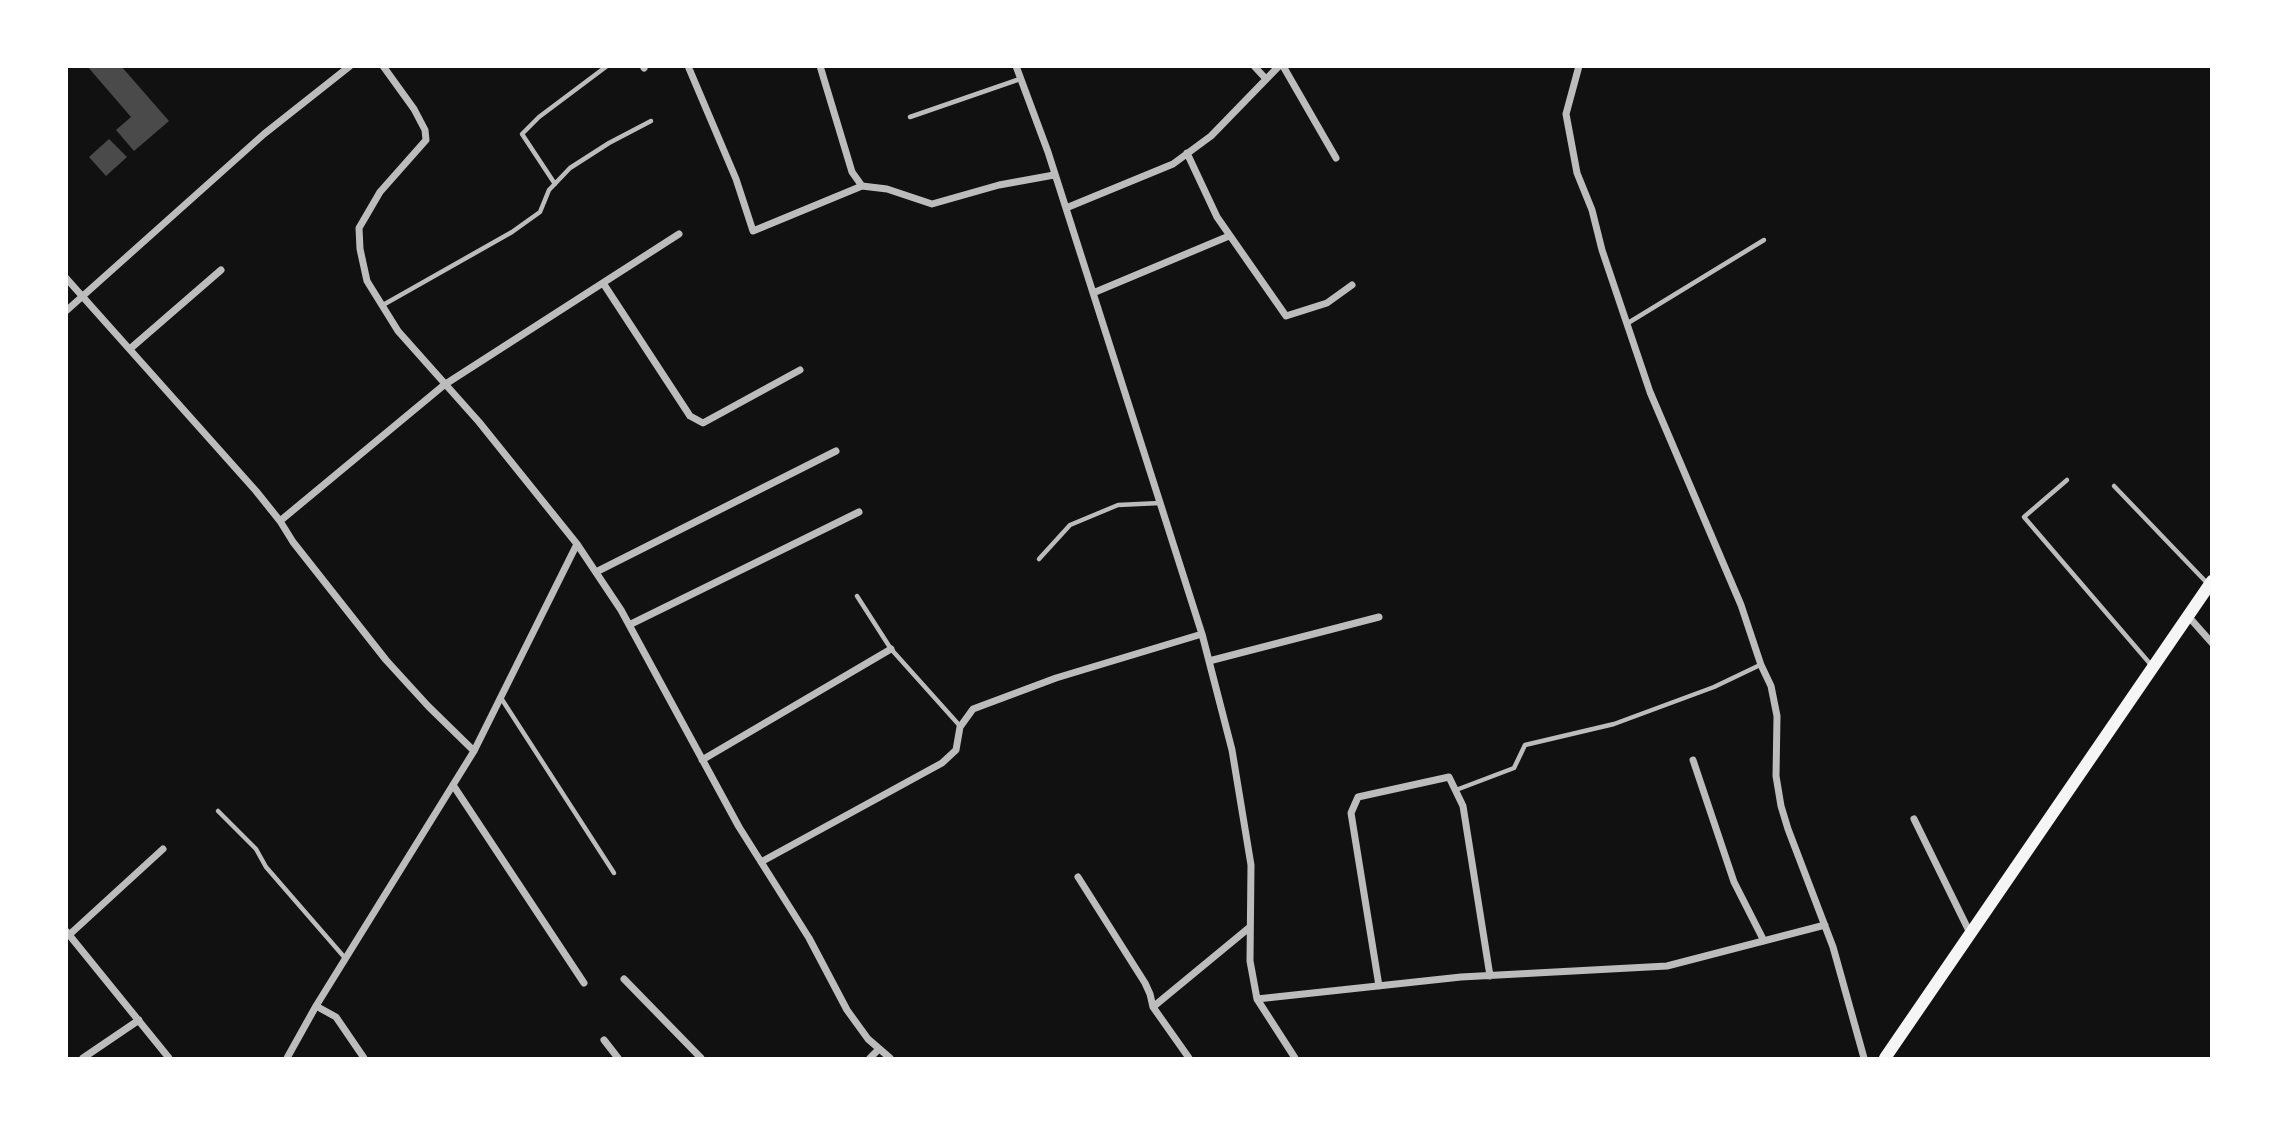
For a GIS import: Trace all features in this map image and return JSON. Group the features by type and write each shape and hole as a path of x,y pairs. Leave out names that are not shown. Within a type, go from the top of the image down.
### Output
{"main road":[{"path":"1885,1059 2210,583"}],"street":[{"path":"66,311 264,134 350,66"},
{"path":"383,66 414,109 425,130 426,140 380,192 359,228 360,249 367,281 398,331 479,422 577,544 596,572 629,625 761,862 809,938 847,1010 868,1039 890,1059"},
{"path":"688,66 736,179 752,232 862,186 887,188 932,205 999,184 1054,174"},
{"path":"820,66 852,172 862,186"},
{"path":"1016,66 1048,152 1202,634 1232,750 1251,865 1250,961 1257,999 1295,1059"},
{"path":"1254,66 1266,79"},
{"path":"1066,208 1173,164 1211,136 1281,66 1336,158"},
{"path":"1579,66 1566,114 1577,173 1592,210 1602,250 1650,392 1741,606 1771,686 1777,716 1776,776 1781,806 1833,947 1864,1059"},
{"path":"1187,153 1217,218 1286,316 1327,303 1352,285"},
{"path":"280,521 444,385 679,234"},
{"path":"1093,292 1229,236"},
{"path":"131,348 221,270"},
{"path":"66,278 131,348 280,521 293,542 386,660 474,751"},
{"path":"603,283 690,415 703,423 800,370"},
{"path":"596,572 836,451"},
{"path":"629,625 859,512"},
{"path":"287,1059 474,751 577,544"},
{"path":"1209,661 1379,617"},
{"path":"2188,617 2211,643"},
{"path":"761,862 942,764 956,750 961,727 974,709 1056,678 1202,634"},
{"path":"702,760 891,649"},
{"path":"1693,760 1734,882 1764,941"},
{"path":"1379,986 1350,813 1358,797 1449,777 1464,806 1490,976"},
{"path":"453,785 584,982"},
{"path":"1914,819 1970,933"},
{"path":"163,849 68,933 169,1059"},
{"path":"1078,877 1145,983 1153,1007 1189,1059"},
{"path":"1257,999 1490,976 1667,966 1825,925"},
{"path":"1153,1007 1250,927"},
{"path":"624,979 701,1059"},
{"path":"317,1006 335,1017 364,1059"},
{"path":"83,1059 139,1020"},
{"path":"604,1040 618,1059"},
{"path":"870,1059 879,1049"}],"lane":[{"path":"555,184 523,134 539,117 607,66"},
{"path":"910,117 1020,79"},
{"path":"382,306 512,232 540,212 549,190 570,168 651,121"},
{"path":"1628,323 1764,240"},
{"path":"2067,480 2024,517 2152,666"},
{"path":"2114,486 2210,583"},
{"path":"1039,559 1070,525 1118,505 1161,503"},
{"path":"857,596 891,649 961,727"},
{"path":"1457,790 1514,768 1525,745 1615,724 1714,687 1761,665"},
{"path":"501,697 614,873"},
{"path":"218,811 256,849 267,867 346,959"}],"building":[{"path":"87,66 121,66 169,121 134,151 116,130 131,117"},
{"path":"109,139 127,157 106,176 89,157"}]}
